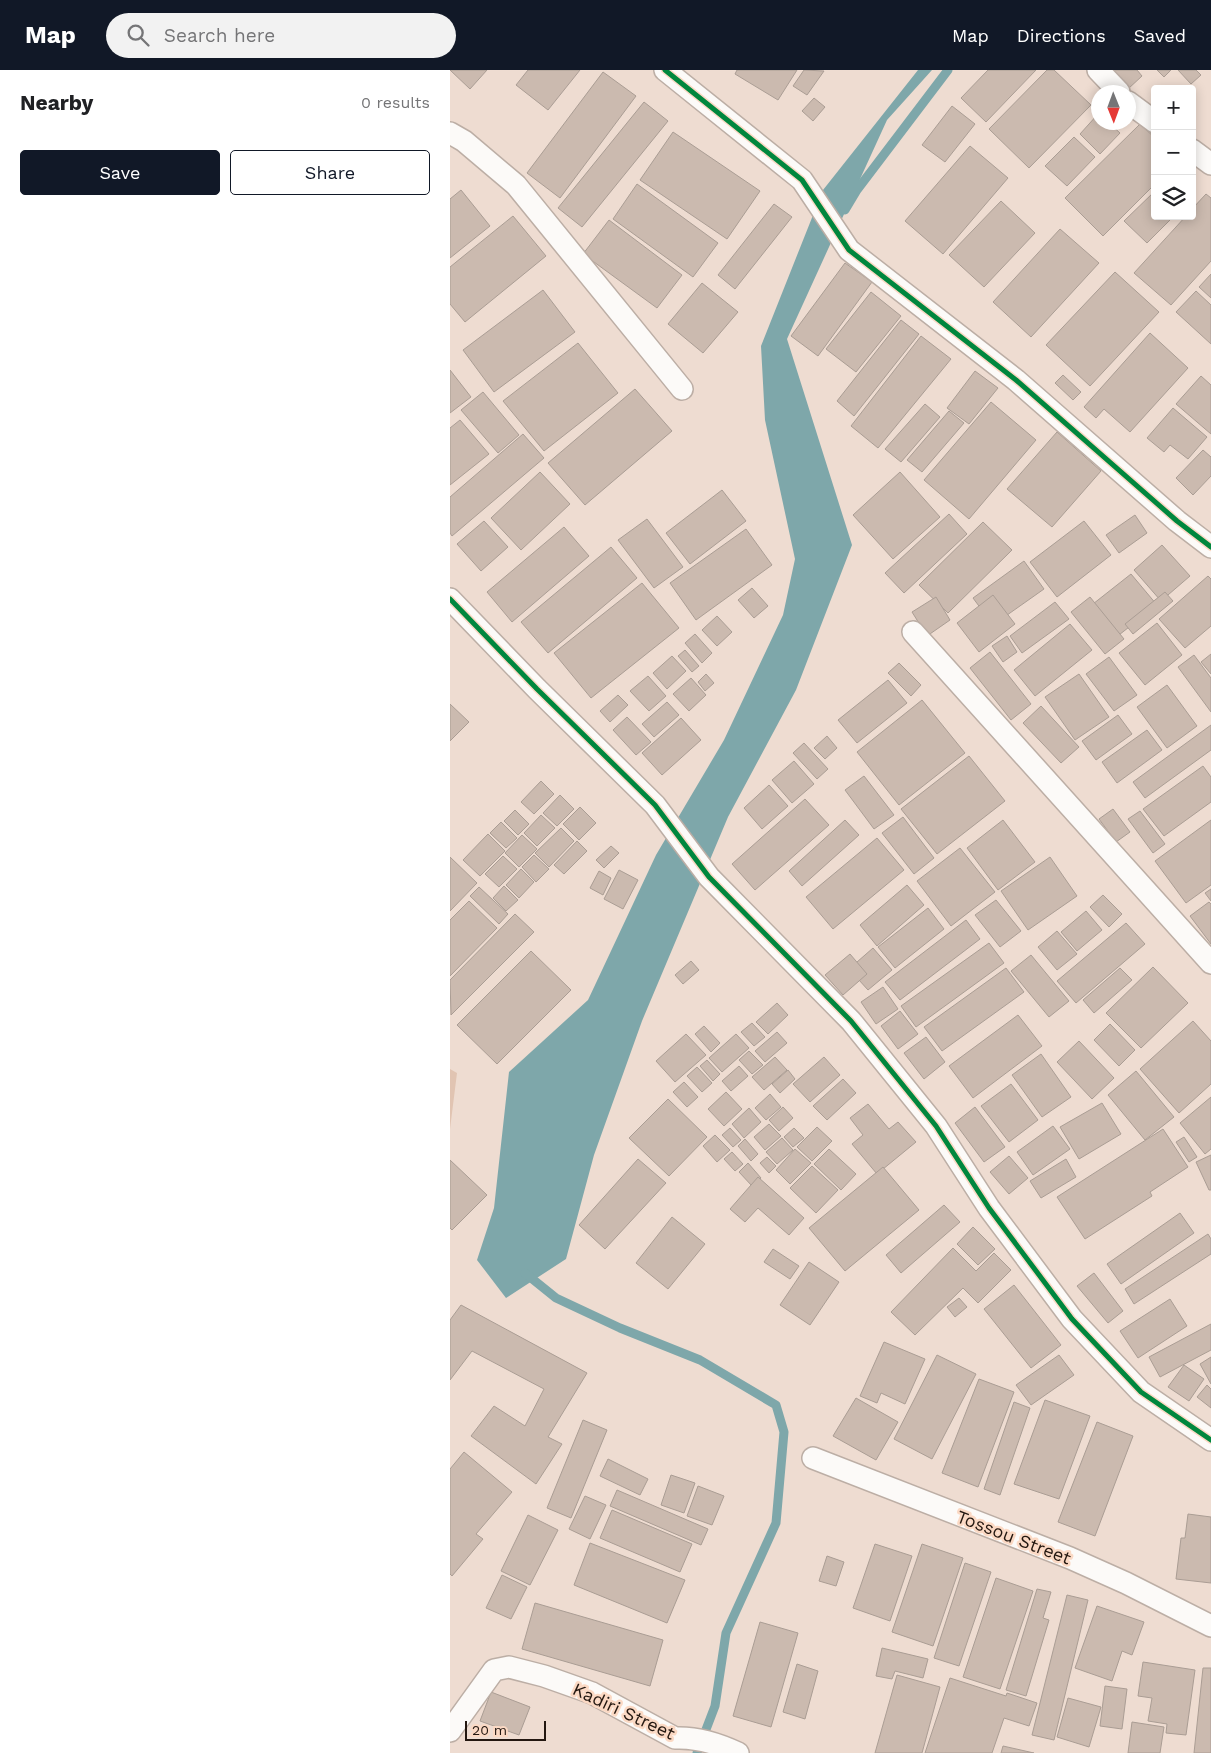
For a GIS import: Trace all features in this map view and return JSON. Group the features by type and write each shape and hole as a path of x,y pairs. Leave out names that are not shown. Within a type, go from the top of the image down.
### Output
{"street":[{"path":"665,70 802,180 849,250 1016,380 1177,521 1211,547"},
{"path":"1098,70 1112,85"},
{"path":"1136,108 1151,119"},
{"path":"450,133 464,141 516,185 682,389"},
{"path":"1196,153 1211,164"},
{"path":"450,599 537,689 655,805 709,876 851,1021 936,1126 989,1208 1072,1319 1141,1392 1211,1440"},
{"path":"914,632 1211,963"},
{"name":"Tossou Street","path":"813,1458 1070,1558 1126,1583 1211,1626"},
{"name":"Kadiri Street","path":"450,1731 494,1670 509,1667 544,1676 592,1693 676,1743 729,1749"}],"shaded area":[{"path":"450,1069 457,1073 450,1129"}],"water":[{"path":"918,70 932,70 887,120 787,339 852,545 796,690 728,817 642,1021 594,1155 566,1259 506,1298 477,1260 494,1208 509,1072 588,1000 656,855 724,740 783,615 795,559 765,420 761,346 823,190"}],"building":[{"path":"450,70 487,70 470,89"},
{"path":"528,70 580,70 548,110 516,85"},
{"path":"737,70 797,70 778,100 735,74"},
{"path":"804,70 824,71 807,95 793,86"},
{"path":"988,70 1036,70 986,122 961,98"},
{"path":"1047,70 1054,70 1091,105 1029,168 989,129"},
{"path":"1110,70 1137,70 1142,76 1132,85 1124,85"},
{"path":"1157,70 1171,70 1164,77"},
{"path":"1178,70 1196,70 1201,75 1191,84"},
{"path":"603,72 636,96 560,198 527,173"},
{"path":"814,98 825,107 813,121 802,111"},
{"path":"644,102 668,121 582,227 558,208"},
{"path":"952,106 975,124 945,162 922,145"},
{"path":"1091,122 1091,130 1117,130 1120,133 1100,154 1080,134"},
{"path":"1140,124 1151,134 1151,188 1103,236 1065,198"},
{"path":"673,132 760,191 727,239 640,180"},
{"path":"1074,137 1095,157 1067,186 1045,166"},
{"path":"970,146 1008,178 943,254 905,221"},
{"path":"637,184 718,243 693,277 613,219"},
{"path":"461,190 490,226 450,258 450,199"},
{"path":"1206,194 1211,198 1211,261 1171,305 1134,273 1182,220 1196,220 1196,205"},
{"path":"1151,195 1151,220 1170,220 1147,243 1124,221"},
{"path":"1001,201 1035,233 984,287 949,255"},
{"path":"774,204 792,217 735,289 718,275"},
{"path":"513,216 546,256 465,322 450,304 450,267"},
{"path":"609,220 682,275 657,308 583,254"},
{"path":"1060,229 1099,263 1031,337 993,302"},
{"path":"845,263 872,282 818,356 791,336"},
{"path":"1115,272 1159,312 1090,386 1046,345"},
{"path":"1211,274 1211,298 1199,287"},
{"path":"702,283 738,312 703,353 668,324"},
{"path":"543,290 575,332 494,392 463,350"},
{"path":"1196,291 1211,305 1211,344 1176,312"},
{"path":"871,292 901,316 856,372 826,349"},
{"path":"901,320 919,334 854,416 837,401"},
{"path":"1150,333 1188,368 1130,432 1104,409 1096,418 1084,407"},
{"path":"921,336 951,359 878,448 851,426"},
{"path":"578,343 618,393 544,451 503,401"},
{"path":"450,370 471,397 450,413"},
{"path":"975,371 998,388 969,424 947,408"},
{"path":"1063,375 1081,392 1073,400 1055,383"},
{"path":"1201,376 1211,385 1211,434 1176,404"},
{"path":"635,389 672,431 585,505 548,463"},
{"path":"483,392 519,435 498,453 461,410"},
{"path":"991,402 1036,440 969,519 924,480"},
{"path":"925,404 940,417 901,462 885,449"},
{"path":"1173,408 1207,437 1188,459 1170,445 1164,452 1147,438"},
{"path":"949,411 964,423 922,472 907,460"},
{"path":"460,420 489,454 450,485 450,428"},
{"path":"1057,432 1101,471 1052,527 1007,489"},
{"path":"523,434 544,458 452,536 450,533 450,497"},
{"path":"1203,450 1211,457 1211,476 1193,495 1176,478"},
{"path":"540,472 570,504 521,550 491,518"},
{"path":"900,472 940,517 893,559 853,515"},
{"path":"722,490 746,521 690,564 666,533"},
{"path":"949,514 967,534 904,593 885,573"},
{"path":"1135,515 1147,533 1119,553 1106,535"},
{"path":"647,519 683,567 654,588 618,540"},
{"path":"484,521 508,547 481,571 457,544"},
{"path":"1084,521 1111,555 1057,597 1030,562"},
{"path":"983,522 1012,550 948,613 919,585"},
{"path":"564,527 589,556 512,622 487,592"},
{"path":"746,529 772,565 696,620 670,583"},
{"path":"1162,545 1190,576 1161,601 1134,570"},
{"path":"611,547 637,578 548,653 521,622"},
{"path":"1024,561 1044,589 993,625 973,598"},
{"path":"1131,574 1157,605 1105,646 1079,615"},
{"path":"1208,576 1211,579 1211,626 1185,648 1159,619"},
{"path":"642,583 679,628 591,698 554,653"},
{"path":"752,588 768,606 754,618 738,600"},
{"path":"1165,592 1173,601 1133,634 1125,624"},
{"path":"993,595 1015,624 979,652 957,623"},
{"path":"936,597 950,620 927,636 912,612"},
{"path":"1090,597 1124,639 1105,654 1071,612"},
{"path":"1055,602 1069,619 1022,653 1010,636"},
{"path":"717,616 732,632 717,646 702,630"},
{"path":"1157,623 1182,655 1145,685 1119,653"},
{"path":"1070,624 1092,650 1035,696 1014,670"},
{"path":"695,634 712,653 702,663 685,643"},
{"path":"1007,636 1017,652 1003,662 992,646"},
{"path":"685,650 699,666 692,672 678,656"},
{"path":"990,652 1031,704 1011,720 970,668"},
{"path":"1211,654 1211,674 1201,662"},
{"path":"1194,655 1211,678 1211,712 1178,667"},
{"path":"672,656 686,671 667,689 653,673"},
{"path":"1109,657 1137,695 1114,711 1086,674"},
{"path":"899,663 921,685 911,696 888,673"},
{"path":"706,674 714,683 705,691 698,682"},
{"path":"1079,674 1109,717 1075,740 1045,697"},
{"path":"648,676 666,696 649,711 630,691"},
{"path":"691,678 706,695 689,711 673,694"},
{"path":"888,680 907,703 857,743 838,720"},
{"path":"1167,685 1197,726 1167,748 1137,707"},
{"path":"618,695 628,705 610,722 600,711"},
{"path":"922,700 965,753 899,805 857,752"},
{"path":"667,702 679,715 654,737 642,724"},
{"path":"450,704 469,722 450,741"},
{"path":"1041,706 1079,747 1061,763 1023,723"},
{"path":"1118,715 1132,734 1096,760 1082,741"},
{"path":"627,717 651,742 636,755 613,730"},
{"path":"681,718 701,740 662,775 642,753"},
{"path":"1211,725 1211,750 1145,798 1133,782"},
{"path":"1147,730 1162,750 1117,783 1102,762"},
{"path":"827,736 837,748 825,759 814,748"},
{"path":"804,743 828,769 817,779 793,753"},
{"path":"969,756 1005,801 937,854 901,809"},
{"path":"794,761 814,784 792,803 772,780"},
{"path":"1203,766 1211,777 1211,802 1164,836 1143,809"},
{"path":"864,776 894,815 874,829 845,790"},
{"path":"541,781 554,794 534,814 521,802"},
{"path":"769,785 788,806 762,829 744,808"},
{"path":"560,795 574,809 557,826 543,813"},
{"path":"805,799 829,825 755,890 732,864"},
{"path":"580,807 596,823 579,840 563,824"},
{"path":"1113,809 1130,832 1116,842 1099,819"},
{"path":"515,810 529,824 518,835 504,821"},
{"path":"1140,811 1165,844 1153,853 1128,819"},
{"path":"541,815 555,828 537,846 524,833"},
{"path":"903,817 934,858 914,874 882,833"},
{"path":"845,820 859,835 802,886 789,871"},
{"path":"1003,820 1035,862 998,890 967,848"},
{"path":"1211,820 1211,885 1186,903 1155,861"},
{"path":"501,822 517,838 506,848 490,833"},
{"path":"561,828 574,841 549,867 535,853"},
{"path":"488,834 505,851 480,876 463,860"},
{"path":"522,835 537,849 519,867 505,853"},
{"path":"877,838 904,870 833,929 806,897"},
{"path":"577,841 587,851 564,874 554,865"},
{"path":"611,846 619,853 604,868 596,860"},
{"path":"960,848 995,892 951,926 917,881"},
{"path":"534,855 549,869 536,882 522,867"},
{"path":"503,856 517,869 499,887 485,874"},
{"path":"450,857 477,883 450,911"},
{"path":"1050,857 1077,896 1028,930 1001,891"},
{"path":"521,869 534,882 519,898 506,885"},
{"path":"619,870 638,880 623,909 604,899"},
{"path":"599,871 611,878 603,895 590,888"},
{"path":"907,885 924,905 877,946 860,925"},
{"path":"504,886 518,900 506,911 493,898"},
{"path":"479,887 508,914 499,924 470,896"},
{"path":"1211,889 1211,901 1205,893"},
{"path":"1103,895 1122,914 1109,927 1090,907"},
{"path":"996,900 1021,931 1000,947 975,915"},
{"path":"469,901 497,928 450,976 450,920"},
{"path":"1209,902 1211,904 1211,944 1190,916"},
{"path":"928,908 944,929 895,968 878,947"},
{"path":"1086,911 1102,930 1077,951 1061,932"},
{"path":"515,914 534,932 451,1015 450,980"},
{"path":"966,920 980,939 900,1000 885,982"},
{"path":"1126,923 1145,944 1076,1003 1057,981"},
{"path":"1057,931 1077,954 1057,970 1038,947"},
{"path":"989,943 1004,963 916,1027 901,1006"},
{"path":"873,948 892,970 868,990 849,969"},
{"path":"531,951 571,990 497,1064 457,1025"},
{"path":"850,954 867,974 843,995 825,975"},
{"path":"1031,955 1069,1001 1049,1017 1011,971"},
{"path":"691,961 699,970 683,984 675,975"},
{"path":"1153,967 1188,1003 1141,1048 1106,1013"},
{"path":"1006,968 1024,992 942,1051 924,1027"},
{"path":"1120,968 1132,980 1094,1013 1083,1000"},
{"path":"883,987 898,1009 876,1024 861,1002"},
{"path":"777,1003 788,1015 768,1034 756,1022"},
{"path":"900,1011 918,1034 898,1049 881,1026"},
{"path":"1018,1015 1042,1046 973,1098 949,1066"},
{"path":"1193,1021 1211,1041 1211,1084 1179,1113 1140,1069"},
{"path":"752,1023 765,1037 754,1046 741,1032"},
{"path":"1110,1024 1135,1050 1119,1066 1094,1040"},
{"path":"704,1026 720,1043 711,1052 695,1034"},
{"path":"777,1032 787,1043 765,1062 755,1051"},
{"path":"686,1034 706,1055 675,1082 656,1061"},
{"path":"736,1034 749,1048 722,1072 709,1058"},
{"path":"926,1037 945,1062 924,1079 904,1053"},
{"path":"1079,1041 1114,1078 1092,1099 1057,1062"},
{"path":"749,1051 763,1065 752,1074 739,1060"},
{"path":"1041,1054 1071,1097 1042,1117 1012,1075"},
{"path":"775,1057 787,1070 764,1090 752,1077"},
{"path":"824,1057 840,1075 810,1102 793,1084"},
{"path":"707,1060 720,1074 713,1081 700,1066"},
{"path":"739,1066 748,1076 731,1091 722,1081"},
{"path":"697,1067 712,1083 702,1092 687,1076"},
{"path":"788,1070 795,1079 780,1093 772,1084"},
{"path":"1136,1071 1174,1117 1145,1140 1108,1095"},
{"path":"843,1079 856,1093 827,1120 813,1106"},
{"path":"684,1082 698,1097 687,1107 673,1092"},
{"path":"1011,1084 1038,1120 1009,1142 981,1106"},
{"path":"726,1092 742,1109 724,1126 708,1109"},
{"path":"770,1094 781,1107 766,1120 755,1108"},
{"path":"1211,1097 1211,1149 1205,1154 1180,1123"},
{"path":"668,1099 707,1137 669,1176 629,1138"},
{"path":"1102,1103 1121,1134 1079,1159 1060,1127"},
{"path":"868,1104 889,1129 898,1122 916,1142 877,1174 852,1144 863,1135 850,1118"},
{"path":"783,1107 793,1118 779,1131 769,1120"},
{"path":"975,1107 1005,1147 984,1162 955,1123"},
{"path":"749,1108 761,1122 744,1138 732,1124"},
{"path":"769,1124 781,1136 765,1150 754,1137"},
{"path":"1053,1126 1070,1149 1033,1175 1017,1152"},
{"path":"817,1127 832,1141 812,1161 797,1147"},
{"path":"730,1128 741,1140 733,1147 722,1135"},
{"path":"794,1128 804,1138 793,1147 784,1137"},
{"path":"1163,1129 1188,1167 1150,1192 1152,1196 1085,1239 1057,1197"},
{"path":"715,1135 730,1150 717,1162 703,1146"},
{"path":"1184,1137 1197,1157 1189,1162 1176,1142"},
{"path":"782,1138 793,1150 777,1164 766,1152"},
{"path":"745,1139 758,1154 751,1161 738,1146"},
{"path":"795,1149 811,1163 790,1184 776,1170"},
{"path":"829,1149 856,1174 841,1190 814,1164"},
{"path":"732,1152 743,1164 735,1171 724,1159"},
{"path":"1211,1155 1211,1190 1209,1190 1196,1162"},
{"path":"1009,1156 1028,1178 1009,1194 990,1172"},
{"path":"767,1157 776,1166 769,1173 760,1163"},
{"path":"638,1159 666,1183 605,1249 579,1225"},
{"path":"1066,1159 1076,1177 1041,1198 1030,1181"},
{"path":"450,1160 487,1195 452,1230 450,1228"},
{"path":"748,1163 761,1178 752,1186 739,1172"},
{"path":"812,1166 838,1190 816,1213 790,1188"},
{"path":"883,1167 919,1210 845,1271 809,1228"},
{"path":"758,1177 804,1218 789,1235 758,1208 745,1222 730,1209"},
{"path":"944,1205 960,1222 901,1273 886,1255"},
{"path":"1180,1213 1194,1233 1121,1284 1107,1264"},
{"path":"672,1217 705,1244 668,1289 636,1263"},
{"path":"973,1227 995,1249 978,1265 957,1244"},
{"path":"1208,1234 1211,1239 1211,1254 1134,1304 1125,1289"},
{"path":"953,1248 976,1271 994,1253 1011,1270 978,1303 963,1288 915,1335 891,1312"},
{"path":"773,1249 799,1266 790,1279 764,1262"},
{"path":"809,1262 839,1282 810,1325 780,1305"},
{"path":"1094,1273 1123,1311 1108,1323 1077,1286"},
{"path":"1014,1285 1061,1345 1031,1368 984,1309"},
{"path":"959,1298 967,1307 955,1317 947,1307"},
{"path":"1170,1299 1187,1326 1138,1358 1120,1331"},
{"path":"461,1305 587,1373 548,1437 562,1444 536,1484 471,1436 494,1406 525,1426 544,1389 472,1351 450,1380 450,1320"},
{"path":"1211,1324 1211,1350 1160,1377 1149,1357"},
{"path":"884,1342 925,1359 905,1404 881,1393 877,1403 860,1396"},
{"path":"937,1355 976,1374 932,1459 894,1439"},
{"path":"1059,1355 1074,1375 1031,1405 1016,1385"},
{"path":"1211,1357 1211,1384 1200,1364"},
{"path":"1184,1365 1204,1379 1189,1401 1168,1387"},
{"path":"979,1379 1014,1392 978,1487 942,1473"},
{"path":"1207,1385 1211,1389 1211,1408 1197,1397"},
{"path":"856,1398 898,1422 876,1460 833,1436"},
{"path":"1045,1400 1090,1416 1059,1499 1014,1484"},
{"path":"1014,1402 1030,1408 1000,1495 984,1489"},
{"path":"583,1420 607,1430 571,1518 547,1508"},
{"path":"1097,1422 1133,1436 1095,1536 1058,1522"},
{"path":"464,1452 512,1492 476,1534 483,1539 452,1576 450,1574 450,1469"},
{"path":"608,1459 648,1479 640,1495 600,1476"},
{"path":"671,1475 695,1483 684,1513 661,1505"},
{"path":"698,1486 724,1496 712,1525 687,1516"},
{"path":"617,1490 708,1529 701,1545 610,1506"},
{"path":"585,1496 606,1505 590,1539 569,1529"},
{"path":"612,1510 692,1544 680,1572 600,1538"},
{"path":"1188,1514 1211,1517 1211,1583 1176,1579 1181,1538 1185,1538"},
{"path":"528,1515 558,1530 530,1585 501,1571"},
{"path":"590,1543 685,1580 667,1623 574,1585"},
{"path":"875,1544 912,1556 890,1621 853,1608"},
{"path":"922,1544 963,1558 933,1646 892,1632"},
{"path":"827,1556 844,1562 836,1586 819,1581"},
{"path":"965,1563 991,1572 959,1666 934,1658"},
{"path":"502,1575 527,1587 511,1619 486,1608"},
{"path":"996,1578 1033,1591 1000,1689 963,1677"},
{"path":"1037,1589 1051,1592 1043,1618 1049,1620 1026,1696 1006,1690"},
{"path":"1067,1595 1088,1600 1054,1740 1032,1735"},
{"path":"535,1603 663,1640 650,1686 522,1649"},
{"path":"1097,1606 1144,1622 1132,1655 1122,1651 1112,1681 1075,1668"},
{"path":"760,1622 798,1633 771,1727 733,1716"},
{"path":"882,1648 928,1659 923,1678 895,1671 892,1679 876,1676"},
{"path":"1143,1662 1195,1670 1186,1735 1166,1733 1167,1724 1148,1721 1152,1698 1138,1696"},
{"path":"797,1664 818,1671 805,1719 783,1712"},
{"path":"1203,1668 1211,1668 1211,1753 1194,1753"},
{"path":"897,1675 940,1687 922,1753 875,1753"},
{"path":"950,1678 1006,1696 1007,1693 1037,1703 1029,1726 1004,1718 992,1753 925,1753"},
{"path":"1105,1686 1127,1689 1122,1729 1100,1726"},
{"path":"491,1692 530,1707 519,1735 480,1721"},
{"path":"1068,1698 1101,1707 1089,1747 1057,1737"},
{"path":"1132,1722 1164,1727 1160,1753 1128,1753"},
{"path":"1003,1746 1034,1753 1001,1753"}],"waterway":[{"path":"845,210 857,190 948,70"},
{"path":"525,1273 556,1298 620,1328 700,1360 776,1405 784,1432 776,1523 726,1633 715,1706 697,1753"}],"cycle path":[{"path":"665,70 802,180 849,250 1016,380 1177,521 1211,547"},
{"path":"450,599 537,689 655,805 709,877 851,1021 936,1126 989,1208 1072,1319 1141,1392 1211,1440"}]}
